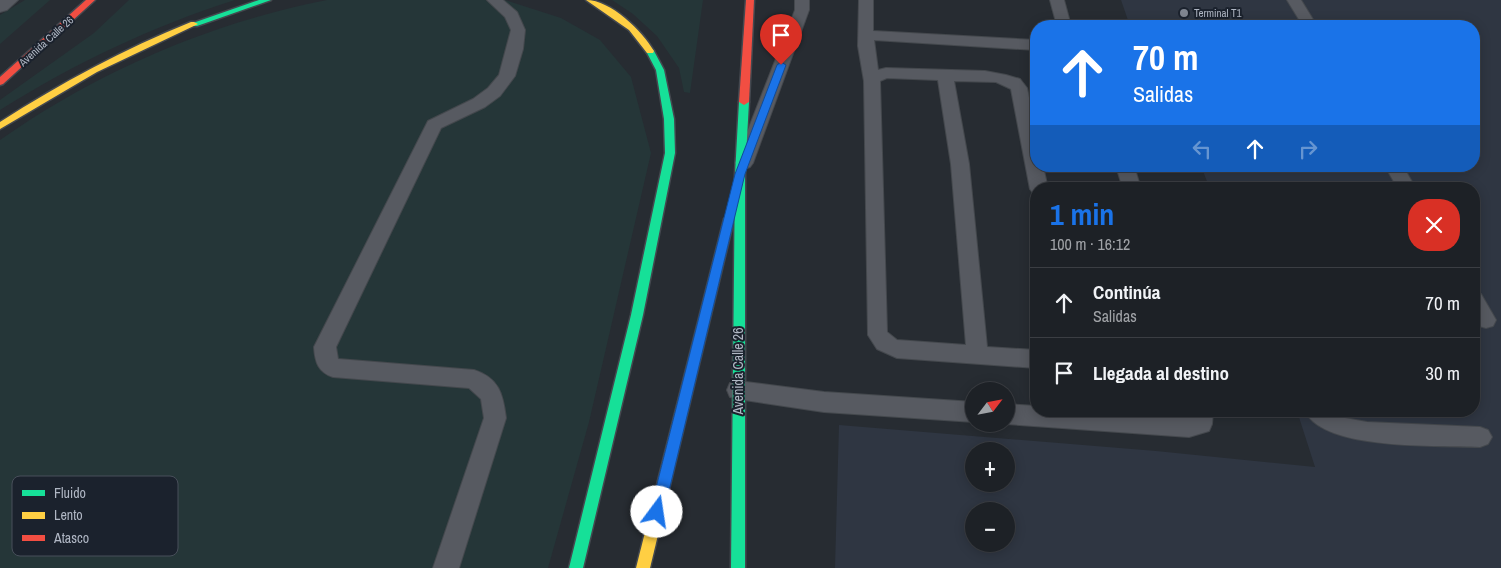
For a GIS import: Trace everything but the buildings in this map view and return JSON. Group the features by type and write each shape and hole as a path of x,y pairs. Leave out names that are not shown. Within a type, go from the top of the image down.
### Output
{"main road":[{"name":"Avenida Calle 26","path":"0,82 91,0"},
{"path":"0,126 70,84 133,50 267,0"},
{"path":"576,568 637,315 670,153 669,119 660,70 645,41 615,15 590,0"},
{"name":"Avenida Calle 26","path":"738,568 740,174 750,0"},
{"name":"Avenida Calle 26","path":"643,568 740,174"}],"street":[{"path":"0,6 8,0"}],"lane":[{"path":"446,568 495,418 492,395 474,379 333,368 326,361 325,347 434,125 479,103 494,92 506,76 515,49 518,30 512,15 494,0"},
{"path":"740,174 802,10 802,0"},
{"path":"866,0 866,46 872,81 877,332 880,340 887,346 897,348 1030,359"},
{"path":"1057,0 1062,20"},
{"path":"1294,0 1306,20"},
{"path":"866,35 1030,45"},
{"path":"872,81 874,77 886,73 1003,78 1016,83 1020,88 1030,141"},
{"path":"944,76 960,164 977,355"},
{"path":"1480,310 1486,320"},
{"path":"738,390 824,402 965,411"},
{"path":"1015,415 1030,416"},
{"path":"1048,417 1189,427 1200,424 1201,417"},
{"path":"1323,417 1329,422 1344,428 1367,432 1480,437"}],"shaded area":[{"path":"25,0 50,0 0,44 0,15"},
{"path":"129,0 235,0 204,10 114,48 56,77 0,110 0,100 94,33"},
{"path":"327,0 505,0 561,18 600,40 631,77 651,153 589,422 548,568 0,568 0,140 37,115 116,71 198,36 283,10"},
{"path":"612,0 703,0 690,93 684,92 679,68 657,36 633,14"},
{"path":"1121,0 1501,0 1501,568 835,568 839,425 1156,451 1315,467 1299,417 1480,417 1480,182 1207,182 1203,172 1480,172 1480,20 1128,20"}],"traffic: fast":[{"path":"194,24 267,0"},
{"path":"576,568 637,315 670,153 669,119 660,70 650,51"},
{"path":"738,568 740,174 744,102"}],"traffic: slow":[{"path":"590,0 632,28 650,51"},
{"path":"0,126 46,97 118,57 194,24"},
{"path":"643,568 729,219"}],"traffic: jam":[{"path":"0,82 91,0"},
{"path":"744,102 750,0"}],"place":[{"name":"Terminal T1","path":"1184,13"}],"route":[{"path":"657,512 740,174 781,65"}]}
